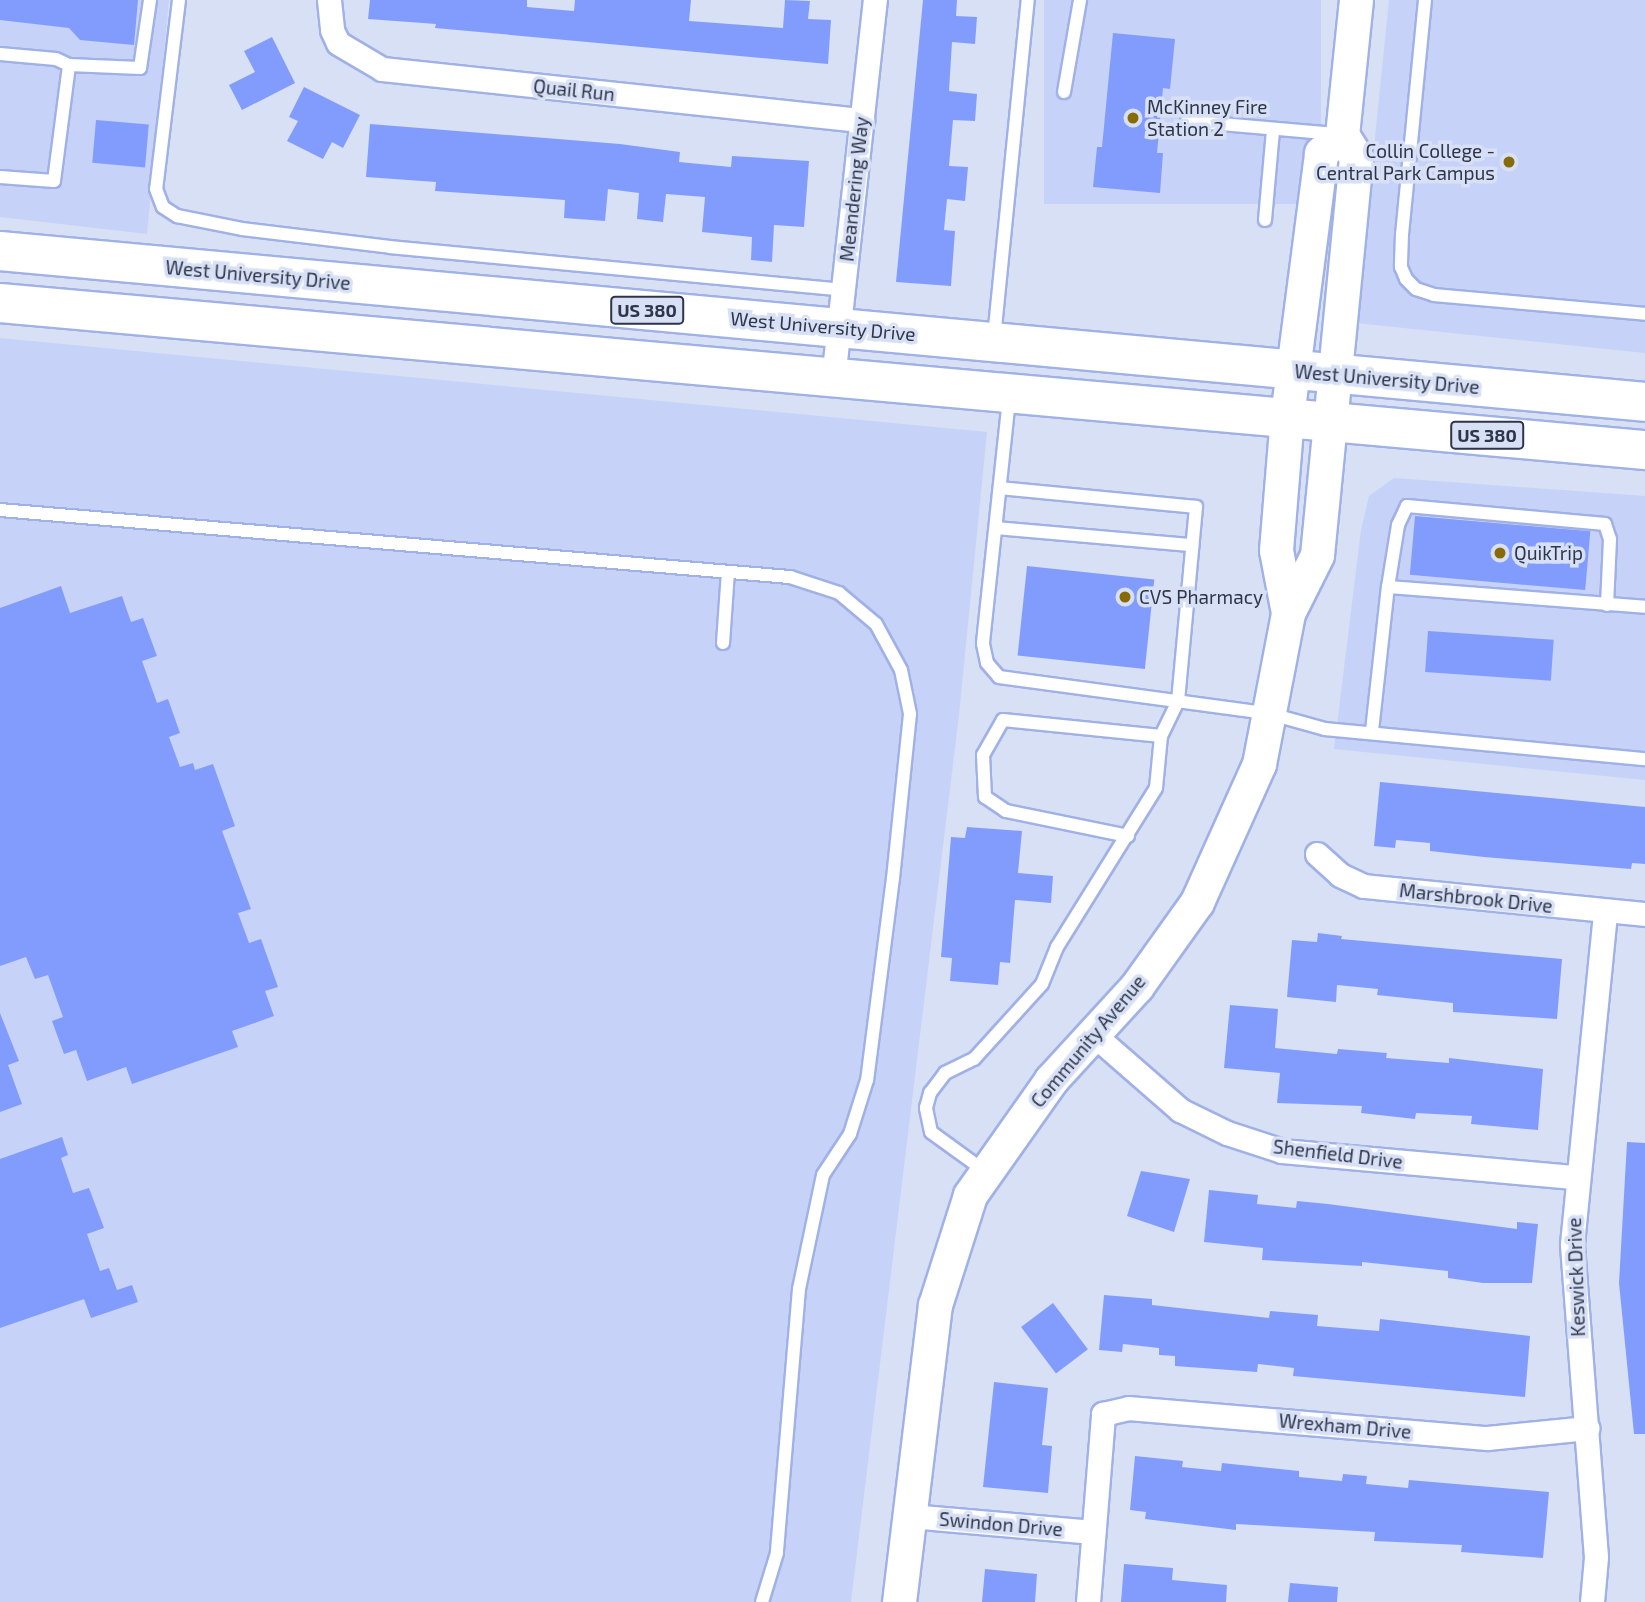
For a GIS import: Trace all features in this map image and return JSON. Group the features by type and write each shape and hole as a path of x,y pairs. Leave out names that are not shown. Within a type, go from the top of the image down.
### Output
{"highway":[{"name":"West University Drive","path":"0,251 1645,402"},
{"name":"US 380","path":"0,303 1645,450"}],"street":[{"name":"Quail Run","path":"329,0 332,30 338,43 382,69 862,120"},
{"name":"Meandering Way","path":"834,379 875,0"},
{"name":"Community Avenue","path":"899,1602 935,1305 970,1195 1051,1080 1137,986 1197,902 1258,764 1271,713 1288,613 1317,555 1332,374 1356,157 1342,135 1356,0"},
{"name":"Community Avenue","path":"1288,613 1276,550 1287,416 1321,153 1342,135"},
{"name":"Marshbrook Drive","path":"1317,854 1340,875 1364,886 1645,914"},
{"name":"Keswick Drive","path":"1592,1602 1596,1557 1572,1244 1576,1177 1605,911"},
{"name":"Shenfield Drive","path":"1093,1034 1181,1110 1227,1133 1282,1151 1576,1177"},
{"name":"Wrexham Drive","path":"1093,1532 1103,1414 1128,1408 1486,1438 1588,1429"},
{"name":"Swindon Drive","path":"910,1516 1093,1532"},
{"path":"1088,1602 1093,1532"}],"lane":[{"path":"0,54 56,59 69,65 140,68 150,0"},
{"path":"178,0 156,189 163,206 177,216 242,229 390,247 843,290"},
{"path":"993,342 1028,0"},
{"path":"1064,92 1080,0"},
{"path":"1425,0 1402,234 1401,267 1406,279 1416,289 1434,295 1645,314"},
{"path":"0,177 54,181 69,65"},
{"path":"1187,121 1342,135"},
{"path":"1265,220 1272,130"},
{"path":"1010,395 983,643 987,663 999,677 1271,713 1325,729 1372,731 1645,759"},
{"path":"986,1172 931,1132 926,1108 930,1093 945,1073 974,1059 1042,984 1057,947 1129,836 1156,788 1161,736 1178,701 1196,507 1000,488"},
{"path":"1372,731 1388,587 1398,525 1408,506 1605,524 1610,539 1607,605"},
{"path":"0,510 728,572 817,583 859,607 891,646 907,691 910,714 867,1080 850,1134 823,1175 799,1289 777,1553 762,1602"},
{"path":"996,528 1192,545"},
{"path":"723,643 728,572"},
{"path":"1388,587 1645,607"},
{"path":"1129,836 1006,811 985,797 983,755 1003,720 1161,736"}],"shaded area":[{"path":"0,0 169,0 147,234 0,217"},
{"path":"1044,0 1321,0 1321,204 1044,204"},
{"name":"Collin College - Central Park Campus","path":"1389,0 1645,0 1645,353 1356,323"},
{"path":"0,338 987,432 959,715 851,1602 0,1602"},
{"path":"1394,478 1645,496 1645,780 1334,749 1361,530 1369,496"}],"building":[{"path":"0,0 138,0 134,45 80,40 69,28 0,20"},
{"path":"370,0 527,0 527,7 574,11 575,0 691,0 689,21 783,28 785,0 810,1 808,19 831,20 828,64 435,28 436,24 368,19"},
{"path":"923,0 957,0 956,16 977,17 975,44 952,42 949,91 977,94 975,121 953,120 949,166 968,167 965,201 947,199 944,230 955,231 951,286 896,282"},
{"name":"McKinney Fire Station 2","path":"1113,33 1175,39 1170,89 1163,88 1157,153 1163,153 1160,193 1093,187 1097,147 1102,147"},
{"path":"272,37 295,83 242,110 229,85 255,72 244,51"},
{"path":"304,87 360,115 343,148 332,142 323,159 287,141 298,121 289,117"},
{"path":"96,120 149,125 145,167 92,163"},
{"path":"370,124 620,144 680,152 679,162 731,167 732,156 809,161 804,227 774,225 772,262 751,260 752,237 702,232 705,197 666,194 663,222 637,219 639,193 608,189 605,221 564,218 565,200 435,191 436,182 366,177"},
{"name":"QuikTrip","path":"1415,516 1590,531 1585,590 1410,575"},
{"name":"CVS Pharmacy","path":"1027,566 1154,579 1145,669 1018,656"},
{"path":"61,586 70,613 122,596 131,622 143,618 157,656 142,661 157,703 168,699 180,733 169,737 180,767 193,763 195,770 213,764 235,826 222,831 251,909 238,913 249,943 261,939 278,987 265,991 274,1016 232,1031 238,1047 132,1084 126,1067 87,1081 76,1050 64,1054 52,1021 63,1017 48,975 35,979 26,957 0,966 0,608"},
{"path":"1428,631 1554,640 1551,681 1425,672"},
{"path":"1380,782 1645,807 1645,864 1632,863 1631,869 1484,857 1430,851 1430,843 1396,840 1395,848 1374,846"},
{"path":"967,827 1022,831 1018,873 1053,876 1051,903 1015,900 1010,963 1000,962 998,985 950,981 952,958 941,957 951,837 965,838"},
{"path":"1318,933 1342,936 1341,939 1562,959 1557,1019 1453,1012 1453,1003 1377,995 1378,989 1337,985 1336,1002 1287,997 1292,940 1317,942"},
{"path":"1230,1005 1278,1009 1275,1048 1337,1054 1338,1049 1387,1053 1386,1058 1449,1063 1449,1058 1543,1069 1538,1130 1471,1124 1472,1116 1416,1113 1415,1119 1361,1113 1362,1106 1277,1103 1280,1073 1224,1068"},
{"path":"0,1013 19,1061 8,1065 22,1104 0,1112"},
{"path":"62,1137 68,1155 61,1158 73,1193 89,1188 104,1228 87,1234 100,1271 109,1268 117,1290 132,1285 138,1302 91,1318 84,1299 0,1328 0,1159"},
{"path":"1627,1142 1645,1143 1645,1434 1634,1434 1619,1283"},
{"path":"1141,1171 1190,1179 1174,1232 1127,1216"},
{"path":"1209,1190 1258,1195 1257,1204 1296,1208 1297,1201 1517,1229 1517,1222 1538,1224 1532,1283 1483,1283 1448,1278 1448,1271 1362,1262 1362,1266 1262,1260 1263,1248 1204,1242"},
{"path":"1104,1295 1152,1299 1152,1305 1269,1318 1270,1311 1318,1315 1317,1326 1379,1331 1380,1319 1530,1336 1525,1397 1293,1376 1294,1368 1258,1364 1257,1372 1175,1366 1175,1356 1159,1355 1159,1348 1123,1344 1122,1352 1099,1350"},
{"path":"1053,1303 1088,1349 1056,1373 1021,1327"},
{"path":"994,1382 1048,1388 1042,1445 1052,1446 1048,1493 983,1487"},
{"path":"1135,1456 1183,1461 1182,1467 1221,1471 1222,1463 1299,1471 1299,1477 1342,1481 1343,1474 1367,1476 1366,1484 1408,1488 1409,1480 1549,1492 1543,1558 1461,1552 1462,1545 1374,1541 1375,1532 1236,1524 1236,1530 1145,1519 1146,1512 1130,1510"},
{"path":"1124,1564 1173,1568 1172,1580 1227,1585 1226,1602 1121,1602"},
{"path":"985,1569 1037,1574 1035,1602 982,1602"},
{"path":"1290,1583 1338,1587 1337,1602 1288,1602"}],"place":[{"name":"McKinney Fire Station 2","path":"1133,118"},
{"name":"Collin College - Central Park Campus","path":"1509,162"},
{"name":"QuikTrip","path":"1500,553"},
{"name":"CVS Pharmacy","path":"1125,597"}]}
